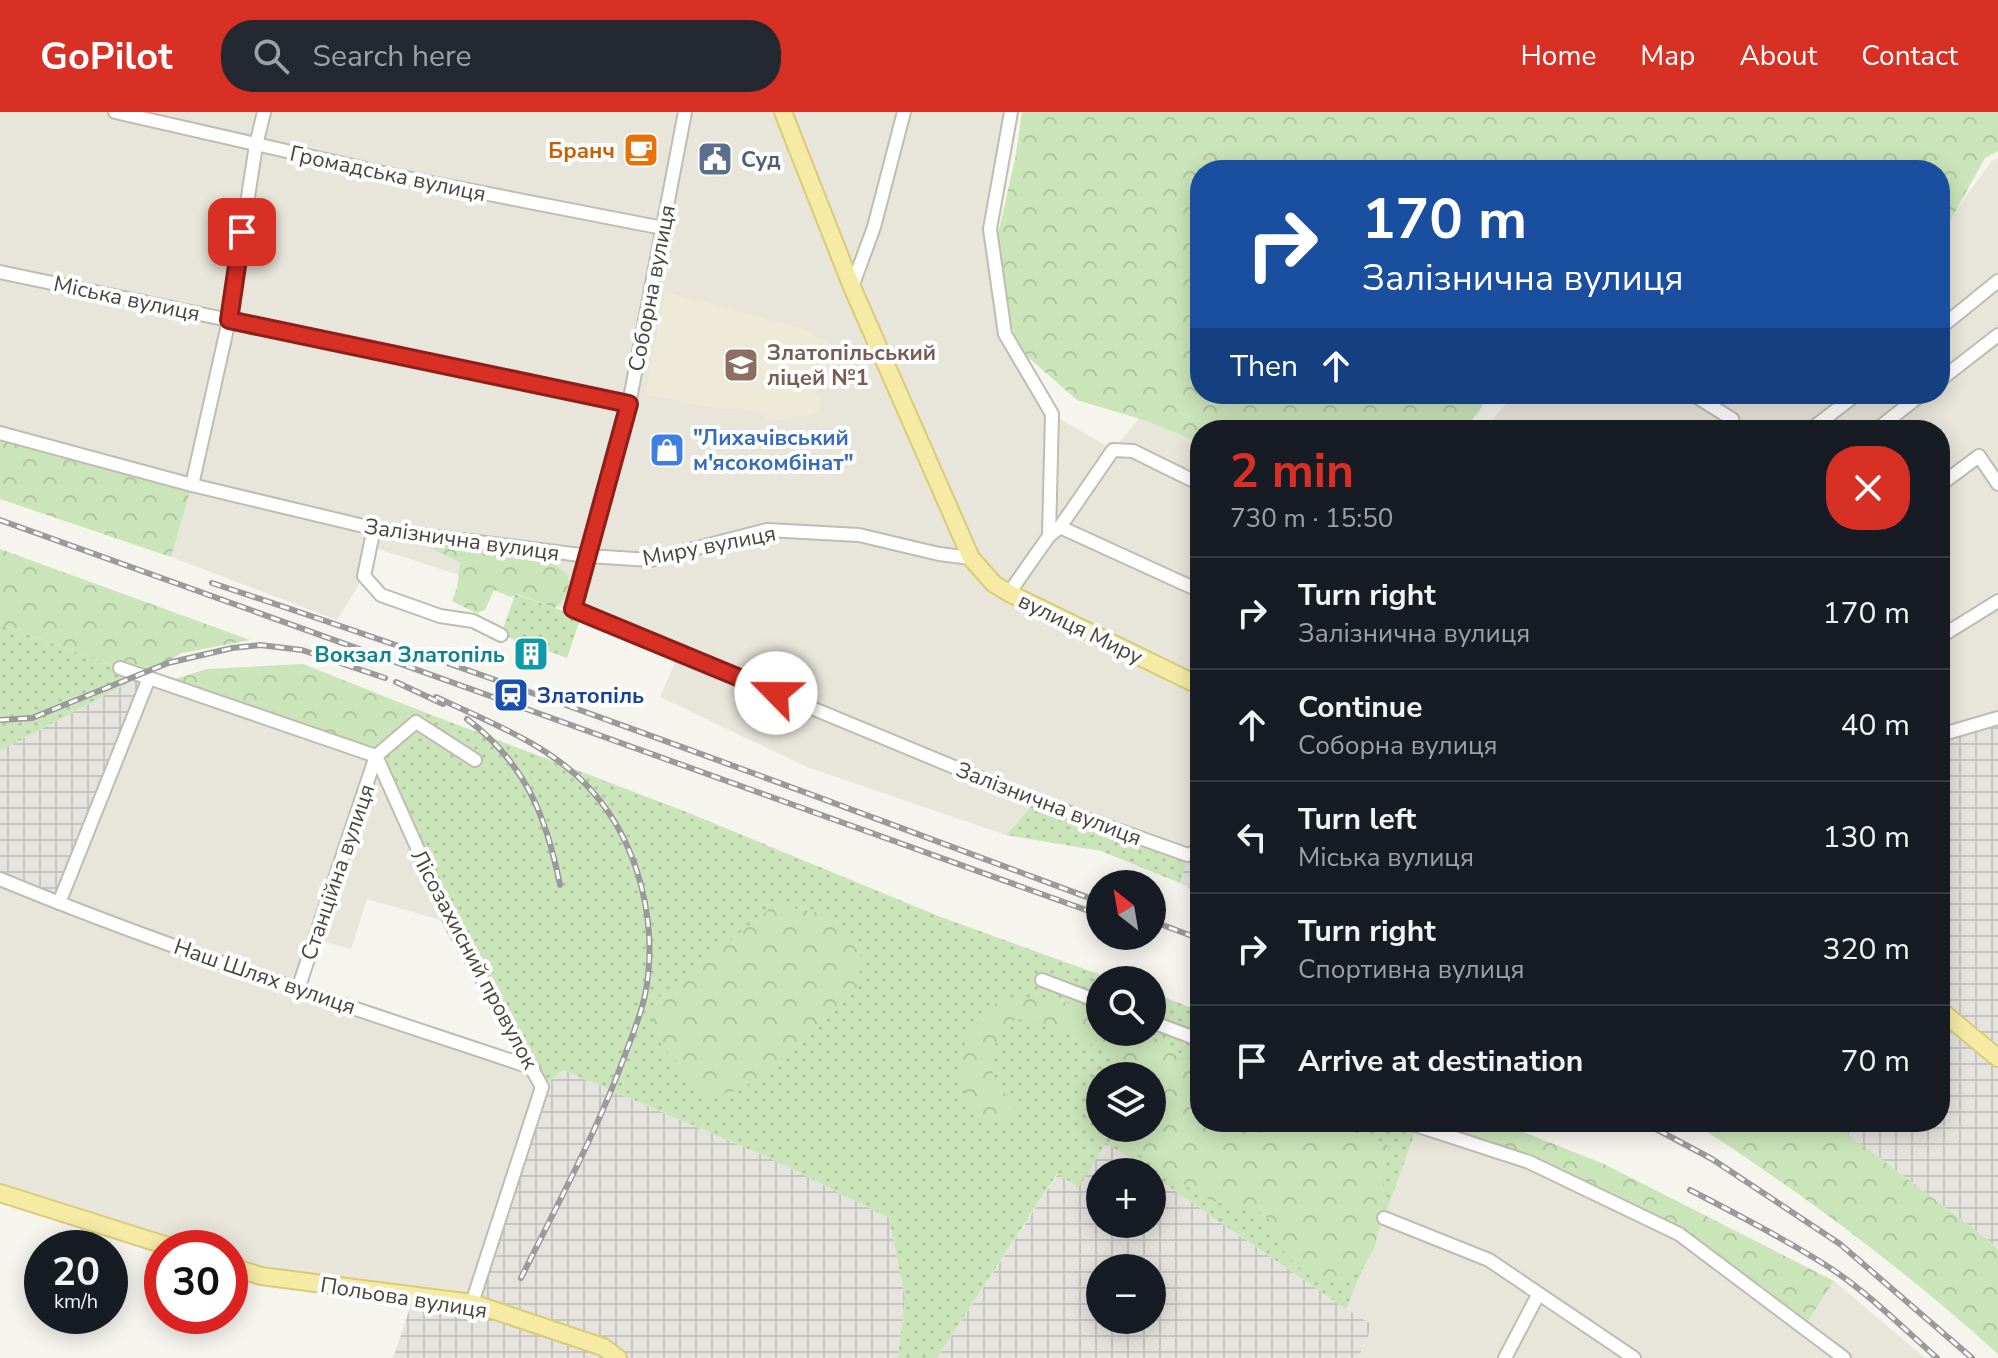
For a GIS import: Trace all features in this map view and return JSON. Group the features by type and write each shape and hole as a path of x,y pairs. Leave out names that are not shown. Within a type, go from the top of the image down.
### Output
{"main road":[{"path":"783,112 852,287 971,558"},
{"name":"вулиця Миру","path":"971,558 994,584 1009,593 1190,681"},
{"path":"1950,1018 1998,1058"},
{"path":"0,1193 144,1239"},
{"name":"Польова вулиця","path":"248,1272 472,1303 603,1347 618,1358"}],"street":[{"name":"Громадська вулиця","path":"115,112 401,177 663,228"},
{"path":"192,485 229,320 256,145 264,112"},
{"name":"Соборна вулиця","path":"588,556 629,404 685,112"},
{"path":"852,287 874,227 904,112"},
{"path":"1011,112 990,229 1005,334 1052,414 1055,532"},
{"name":"Міська вулиця","path":"0,272 629,404"},
{"path":"1950,320 1998,281"},
{"path":"1950,372 1998,335"},
{"path":"1708,404 1732,420"},
{"path":"1823,420 1844,404"},
{"path":"1889,420 1909,404"},
{"name":"Залізнична вулиця","path":"0,433 192,485 374,528 588,556 573,609 1036,801 1190,854"},
{"path":"1009,593 1113,450 1133,451 1190,479"},
{"path":"1950,478 1979,456 1998,484"},
{"path":"374,528 364,576 381,595 440,616 473,621 501,635"},
{"name":"Миру вулиця","path":"588,556 651,560 767,530 859,535 939,554 971,558"},
{"path":"1055,532 1190,587"},
{"path":"1950,631 1998,601"},
{"path":"120,668 376,756 416,722 475,760"},
{"path":"59,903 149,678"},
{"path":"1950,732 1998,718"},
{"name":"Станційна вулиця","path":"298,989 376,756"},
{"name":"Лісозахисний провулок","path":"376,756 451,923 542,1087 472,1303"},
{"name":"Наш Шлях вулиця","path":"0,879 298,989 533,1068"},
{"path":"1042,980 1086,997"},
{"path":"1166,1027 1190,1036"},
{"path":"1437,1132 1529,1162 1679,1234 1844,1358"},
{"path":"1384,1218 1489,1260 1634,1358"},
{"path":"1505,1358 1538,1295"}],"shaded area":[{"path":"0,112 1011,112 990,230 1005,334 1052,414 1113,450 1146,410 1190,427 1190,854 1036,801 1006,835 807,767 660,697 678,656 565,609 369,546 364,576 337,620 171,557 191,485 0,433"},
{"path":"1998,158 1998,718 1950,732 1950,420 1492,420 1506,404 1950,404 1950,218 1992,161"},
{"name":"Златопільський ліцей №1","path":"665,292 804,329 834,347 840,355 819,375 817,392 822,404 814,414 767,422 766,416 740,409 719,409 649,395 646,392"},
{"path":"141,676 149,678 59,903 0,879 0,751"},
{"path":"149,678 376,756 451,923 367,899 351,949 315,939 298,989 533,1068 542,1087 472,1303 248,1269 248,1230 144,1230 144,1239 128,1233 128,1230 117,1230 0,1193 0,879"},
{"path":"1998,718 1998,1250 1845,1132 1950,1132 1950,732"},
{"path":"1190,854 1190,888 1180,883"},
{"path":"563,1070 776,1161 889,1218 905,1298 898,1358 393,1358 414,1296 472,1303 542,1087"},
{"path":"1416,1132 1434,1132 1529,1162 1679,1234 1803,1327 1834,1281 1925,1358 1358,1358 1373,1325 1346,1309"},
{"path":"1106,1142 1128,1158 1086,1158 1086,1238 1166,1238 1166,1185 1373,1325 1358,1358 937,1358 1058,1174"}],"green space":[{"path":"1022,112 1998,112 1998,151 1985,158 1950,221 1950,160 1190,160 1190,404 1483,404 1472,420 1190,420 1190,439 1147,421 1077,400 1021,351 998,289 997,238 1015,160"},
{"path":"0,433 192,485 171,557 0,499"},
{"path":"447,546 509,552 554,564 567,575 568,590 555,608 517,594 510,597 494,590 485,610 476,613 452,601 460,562 430,548"},
{"path":"0,549 250,640 182,653 141,676 0,624"},
{"path":"515,594 581,617 567,658 501,635"},
{"path":"0,624 141,676 0,751"},
{"path":"303,664 411,707 416,722 376,756 165,682 207,669"},
{"path":"411,707 684,811 941,917 1086,970 1086,1046 1166,1046 1166,998 1190,1007 1190,1132 1415,1132 1346,1309 1166,1185 1166,1158 1130,1158 1106,1143 1097,1158 1086,1158 1086,1176 1079,1187 1057,1174 937,1358 898,1358 905,1298 889,1218 776,1161 563,1070 542,1087 451,923 376,756 415,722"},
{"path":"1036,801 1188,855 1180,883 1166,877 1166,870 1148,870 1101,851 1006,835"},
{"path":"776,904 831,916 861,956 858,988 797,1049 740,1090 708,1096 662,1046 652,1016 660,996"},
{"path":"1014,997 1058,1001 1086,1009 1086,1042 1032,1020 1020,1019 1005,1028 990,1053 993,1074 1013,1105 1015,1116 1003,1121 992,1121 982,1115 974,1107 963,1083 961,1059 965,1045 986,1011"},
{"path":"1166,1044 1190,1061 1190,1132 1242,1132 1244,1136 1264,1132 1356,1132 1389,1146 1376,1243 1359,1270 1349,1278 1338,1281 1314,1277 1288,1257 1272,1224 1264,1215 1252,1209 1211,1200 1166,1172 1166,1158 1144,1158 1123,1144 1166,1142 1166,1062 1121,1062 1095,1046"},
{"path":"1446,1132 1523,1132 1604,1164 1834,1281 1803,1328 1679,1234 1529,1162"},
{"path":"1707,1132 1845,1132 1986,1238 1998,1250 1998,1354 1925,1291 1772,1175"}],"railway":[{"path":"0,520 1086,910"},
{"path":"212,583 546,698 1086,897"},
{"path":"0,720 32,718 168,663 232,648 260,645 302,650 385,678"},
{"path":"396,682 443,704"},
{"path":"436,697 538,747 591,790 622,835 633,860 647,913 649,968 637,1024 590,1138 521,1278"},
{"path":"467,719 504,754 530,792 548,836 560,885"},
{"path":"1166,926 1190,935"},
{"path":"1662,1132 1712,1159 1840,1244 1972,1358"},
{"path":"1690,1190 1775,1235 1839,1274 1937,1358"}],"place":[{"name":"Бранч","path":"641,150"},
{"name":"Суд","path":"715,159"},
{"name":"Златопільський ліцей №1","path":"741,365"},
{"name":"\"Лихачівський м'ясокомбінат\"","path":"667,450"},
{"name":"Вокзал Златопіль","path":"531,654"},
{"name":"Златопіль","path":"511,695"}],"route":[{"path":"242,232 229,320 629,404 573,609 776,693"}]}
